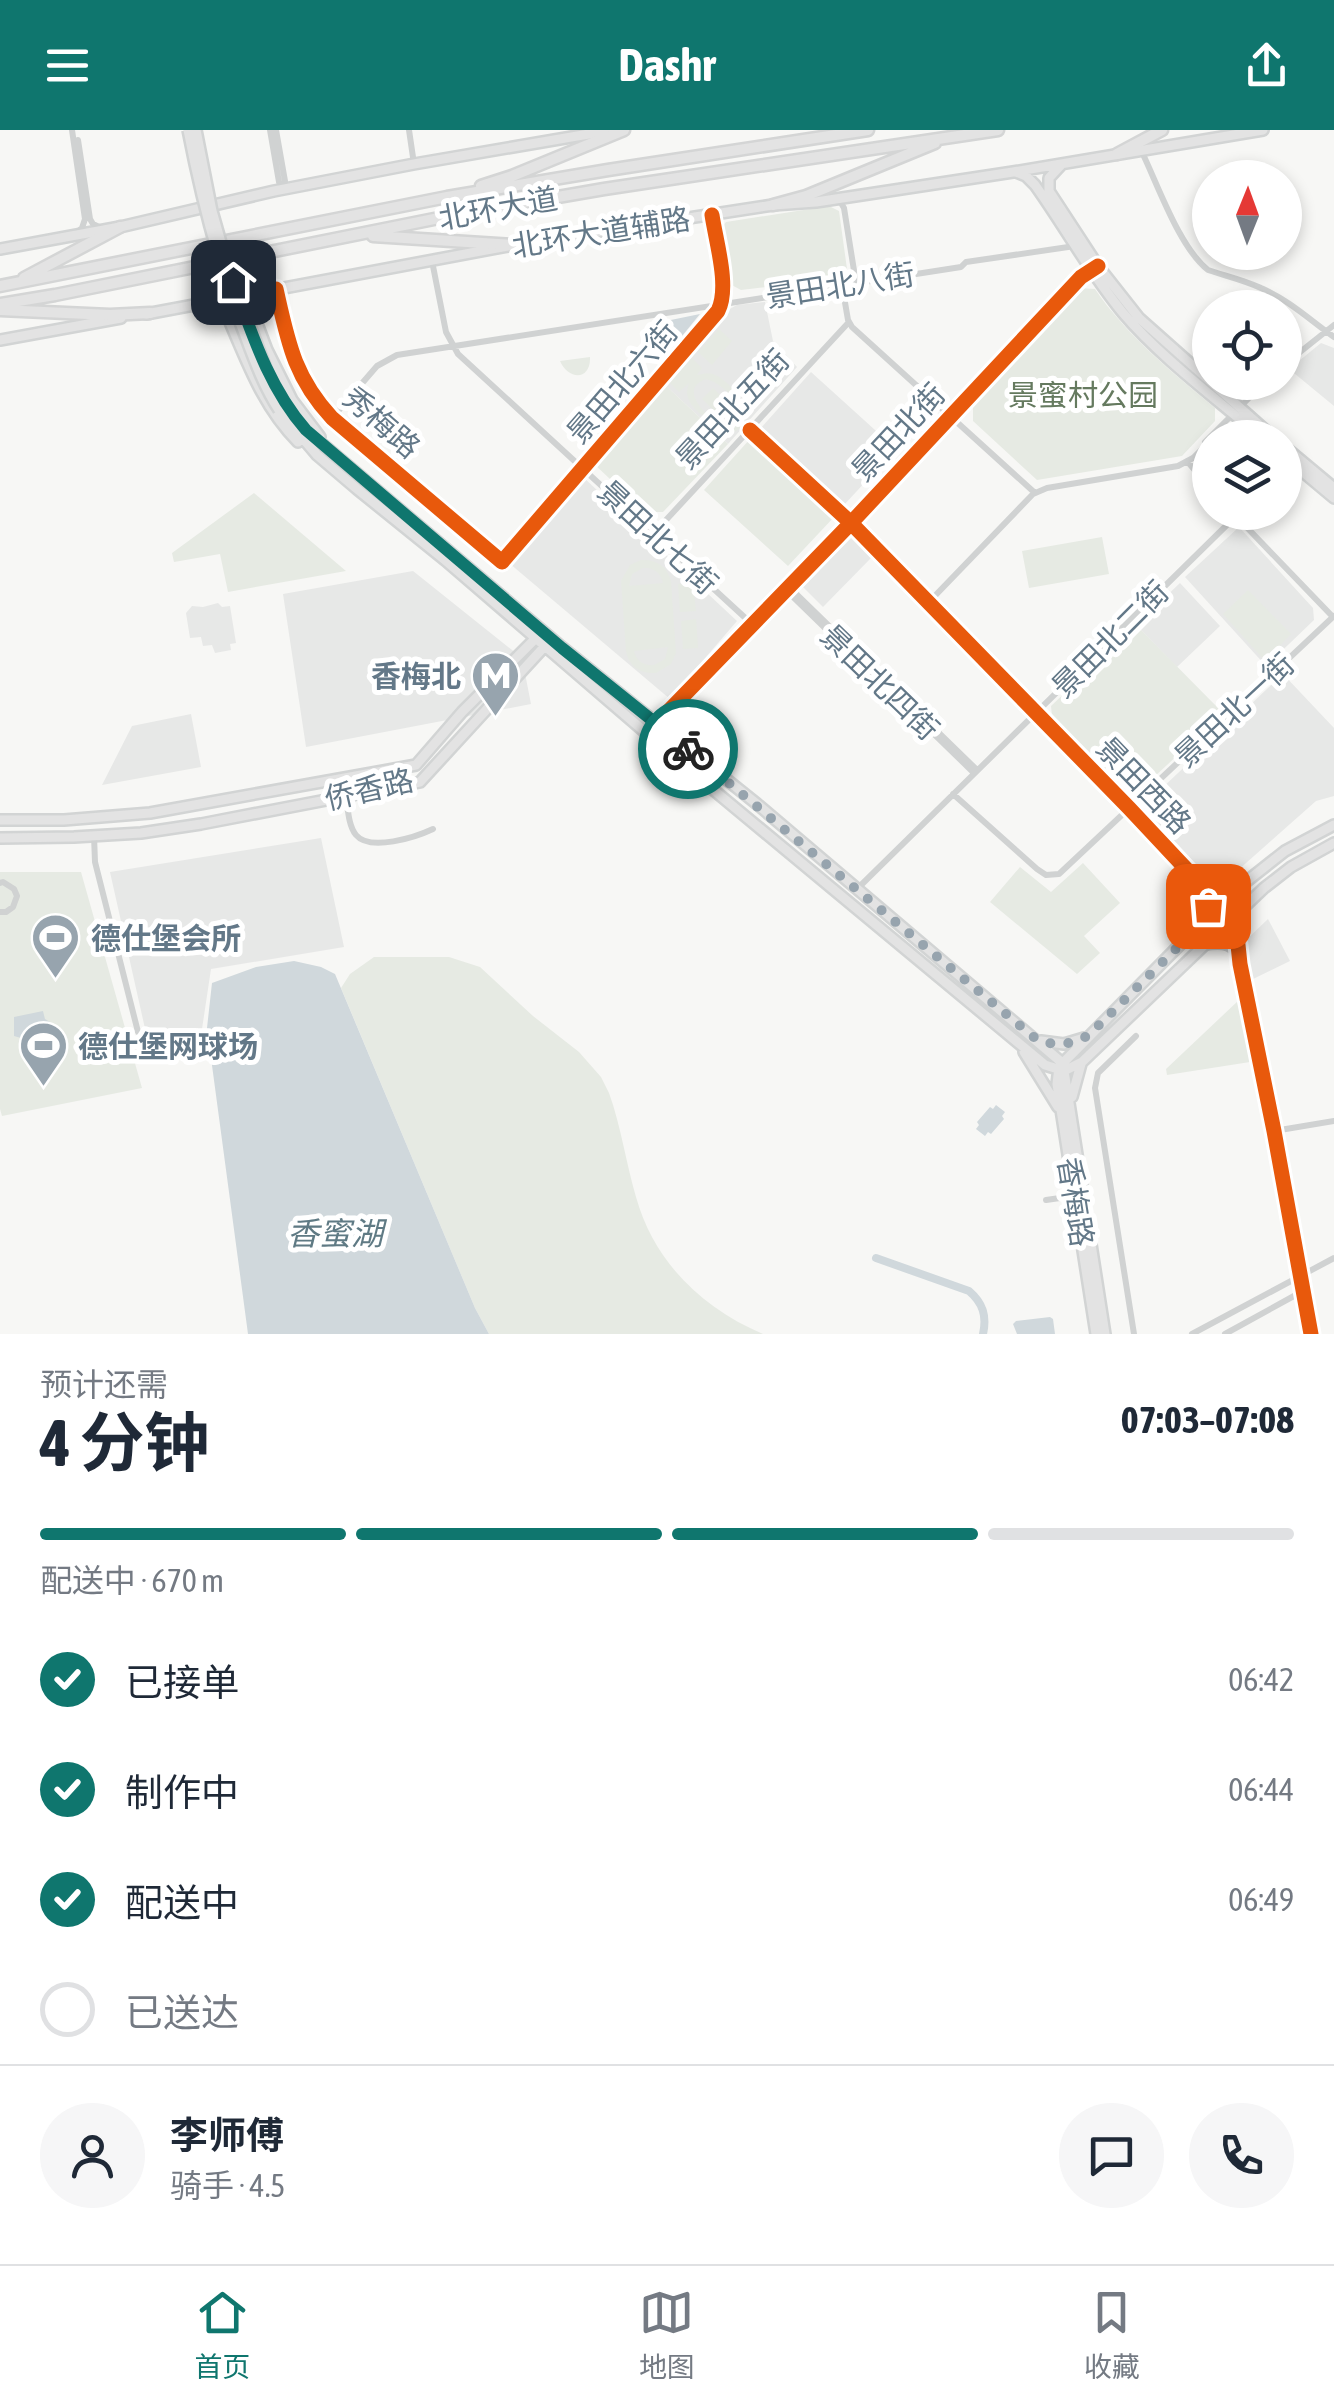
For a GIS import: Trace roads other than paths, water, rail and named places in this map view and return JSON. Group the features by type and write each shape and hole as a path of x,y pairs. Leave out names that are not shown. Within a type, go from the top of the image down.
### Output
{"highway":[{"path":"447,198 624,130"},
{"name":"北环大道","path":"0,286 447,198 868,130"},
{"name":"北环大道","path":"0,307 459,214 998,130"},
{"path":"1117,154 1162,130"},
{"path":"773,205 806,196 951,137"},
{"path":"15,284 120,227"},
{"path":"357,235 512,245"},
{"path":"0,307 110,315 150,313"}],"main road":[{"path":"188,130 205,214 260,374 317,455"},
{"path":"196,130 212,212 228,267 282,408 547,635 1036,1039 1061,1069"},
{"path":"0,249 120,227 284,189 612,130"},
{"name":"北环大道辅路","path":"0,340 512,245 1013,172 1263,130"},
{"path":"1062,164 1050,176 1050,191 1094,268"},
{"path":"1013,172 1033,182 1094,268 1245,420"},
{"path":"273,290 255,301 254,317 286,390 326,448"},
{"path":"202,304 224,309 254,378 276,416 300,444 445,560 534,639 1045,1065 1061,1069 1082,1062"},
{"path":"232,326 238,315 254,317"},
{"path":"1236,411 1249,420"},
{"path":"1302,461 1334,488"},
{"path":"1302,471 1334,498"},
{"name":"侨香路","path":"0,820 150,813 416,764 534,639 547,635"},
{"name":"侨香路","path":"0,838 94,836 201,824 420,782 544,647 547,635"},
{"path":"633,722 657,724"},
{"path":"646,733 657,724"},
{"path":"749,819 746,808 756,804"},
{"path":"1061,1069 1090,1034 1241,886 1286,851 1334,825"},
{"path":"1070,1110 1082,1062 1264,888 1291,867 1334,843"},
{"path":"1205,920 1208,906 1204,887 1223,892 1241,886"},
{"path":"1126,999 1126,1006 1136,1010"},
{"path":"1036,1039 1064,1044 1090,1034"},
{"path":"1013,1038 1046,1085 1063,1122"},
{"name":"香梅路","path":"1061,1069 1070,1110 1096,1334"},
{"name":"香梅路","path":"1061,1069 1057,1081 1063,1122 1106,1334"}],"street":[{"path":"74,234 87,219 75,130"},
{"path":"272,130 279,182 284,189"},
{"path":"409,130 414,164"},
{"path":"1141,150 1181,234 1203,266 1267,290 1334,337"},
{"path":"832,199 844,208 856,283"},
{"path":"712,215 722,303"},
{"path":"87,219 104,230"},
{"name":"景田北八街","path":"332,418 376,366 397,354 1075,246"},
{"name":"景田北七街","path":"432,260 446,332 467,364 752,625"},
{"name":"景田北街","path":"657,724 1081,277 1094,268"},
{"path":"842,285 849,322 1035,492"},
{"name":"秀梅路","path":"273,290 296,365 319,404 502,562"},
{"name":"景田北六街","path":"502,562 722,303"},
{"name":"景田北五街","path":"654,533 849,322"},
{"path":"1302,351 1334,325"},
{"path":"1187,461 1247,400"},
{"path":"1228,420 1236,411"},
{"name":"景田西路","path":"750,430 851,523 1220,905 1238,911"},
{"path":"928,603 1035,492 1172,467 1192,459"},
{"path":"1187,461 1192,467"},
{"name":"景田北二街","path":"857,888 1218,530"},
{"path":"1250,530 1334,616"},
{"name":"景田北四街","path":"788,589 976,771"},
{"name":"景田北一街","path":"953,794 1037,869 1049,876 1059,874 1334,616"},
{"path":"346,796 352,828 364,842 396,840 433,829"},
{"path":"94,836 97,870 138,1032"},
{"path":"0,912 10,910 16,901 14,889 1,881"},
{"path":"1238,911 1240,964 1311,1334"},
{"path":"1199,949 1226,948 1240,964"},
{"path":"1134,1334 1095,1088 1098,1073 1136,1036"},
{"path":"1274,1131 1334,1121"},
{"path":"1046,1200 1079,1195"},
{"path":"1192,1334 1334,1258"},
{"path":"1226,1334 1302,1292"}],"water":[{"path":"700,314 678,341 661,322"},
{"name":"香蜜湖","path":"294,961 335,974 489,1334 248,1334 207,1028 212,983 256,967"},
{"path":"43,1011 54,1034 28,1040 14,1036 14,1017"},
{"path":"996,1105 1005,1112 1004,1119 985,1136 976,1129 977,1122"},
{"path":"1050,1317 1055,1334 1017,1334 1013,1324 1016,1321"}],"waterway":[{"path":"876,1258 969,1291 983,1310 983,1334"}],"place":[{"name":"香梅北","path":"496,718"},
{"name":"德仕堡会所","path":"56,980"},
{"name":"德仕堡网球场","path":"43,1088"}],"park label":[{"name":"景蜜村公园","path":"1083,395"}]}
